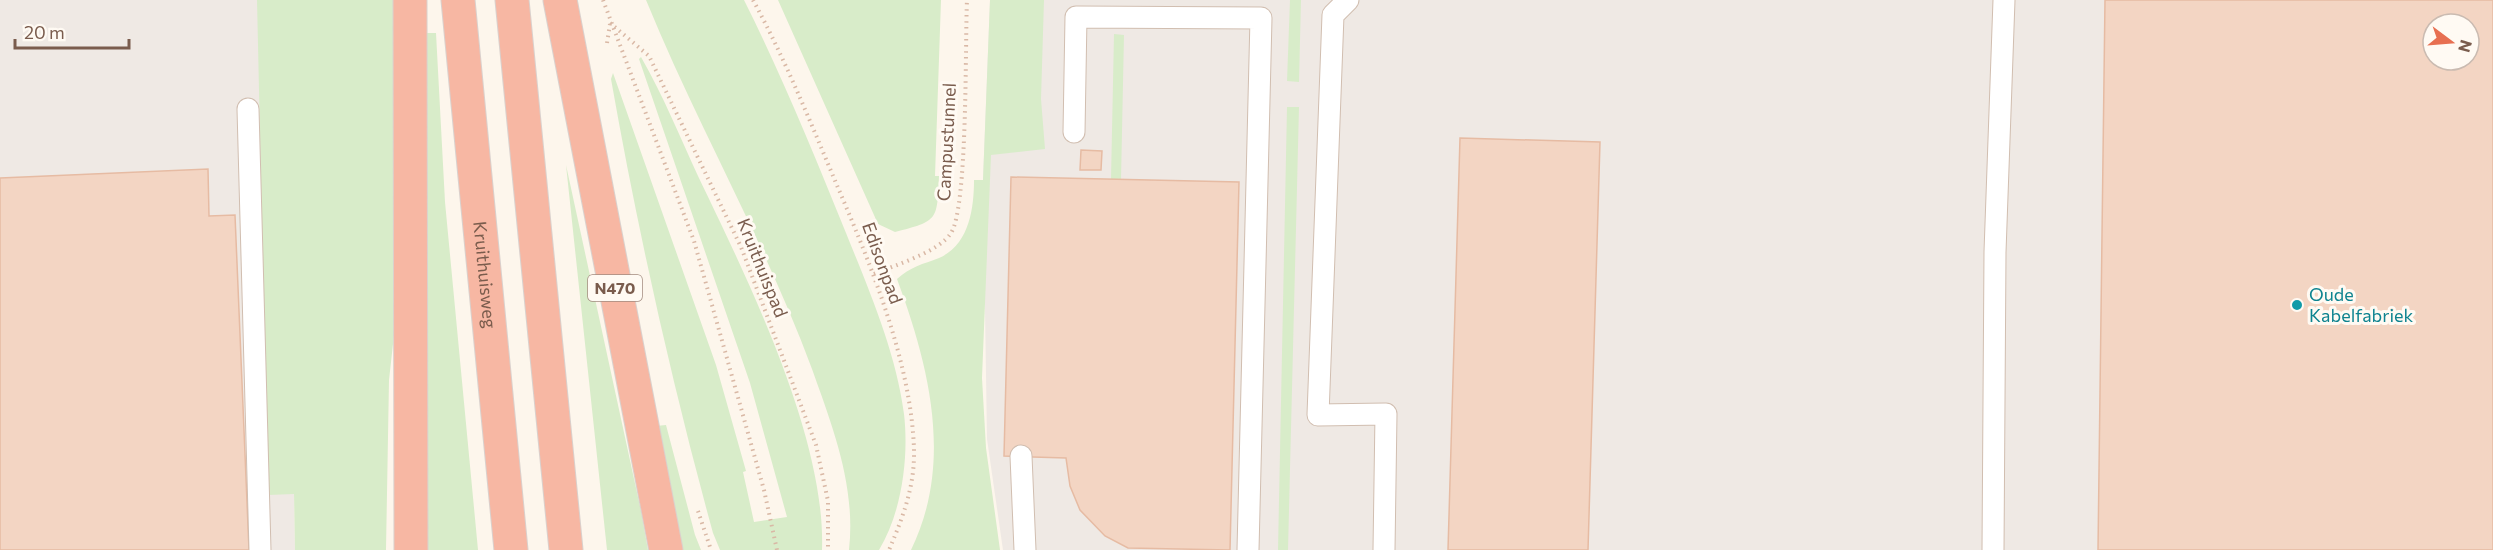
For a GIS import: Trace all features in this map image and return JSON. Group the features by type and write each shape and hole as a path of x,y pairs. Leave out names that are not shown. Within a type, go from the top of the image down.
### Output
{"highway":[{"path":"410,0 411,550"},
{"name":"N470","path":"562,13 666,550"},
{"path":"514,14 566,550"},
{"name":"Kruithuisweg","path":"459,15 511,550"}],"lane":[{"path":"1348,0 1333,15 1318,415 1386,414 1384,550"},
{"path":"1993,550 1995,252 2004,0"},
{"path":"1074,132 1076,17 1261,18 1248,550"},
{"path":"248,109 260,550"},
{"path":"1021,456 1025,550"}],"path":[{"path":"603,0 694,241 764,490 777,550"},
{"name":"Edisonpad","path":"753,0 785,61 874,274 905,384 914,448 912,480 906,511 890,550"},
{"name":"Campustunnel","path":"874,274 941,244 951,233 957,215 961,178 966,0"},
{"name":"Kruithuispad","path":"610,23 649,56 741,247 816,445 828,501 828,550"}],"shaded area":[{"path":"0,0 258,0 269,494 294,493 295,550 0,550"},
{"path":"990,0 2493,0 2493,550 1003,550 987,439 983,180"}],"green space":[{"path":"257,0 394,0 396,317 389,380 386,550 295,550 294,494 268,495"},
{"path":"646,0 744,0 810,145 872,299 895,368 904,414 905,448 902,484 893,519 879,550 849,550 850,526 846,480 835,435 812,369 773,275"},
{"path":"778,0 941,0 935,176 939,176 936,210 928,221 895,232 878,224"},
{"path":"990,0 1044,0 1041,99 1045,149 991,155 982,378 986,448 1000,550 911,550 924,517 931,483 934,449 927,380 909,312 897,279 922,264 939,258 957,244 968,225 971,214 974,180 983,180"},
{"path":"1290,0 1301,0 1299,82 1287,81"},
{"path":"424,33 436,33 445,202 478,550 426,550"},
{"path":"1114,34 1124,35 1121,180 1111,179"},
{"path":"641,57 739,262 780,359 811,458 820,506 822,550 720,550 713,533 644,251 611,79 613,73 716,365 746,471 743,472 754,522 787,517 750,383 639,59"},
{"path":"1287,107 1299,107 1288,550 1278,550"},
{"path":"566,165 641,511 648,550 607,550"},
{"path":"666,425 701,550 679,550 656,426"}],"building":[{"name":"Oude Kabelfabriek","path":"2105,0 2493,0 2493,550 2098,550"},
{"path":"1460,138 1600,142 1588,550 1448,550"},
{"path":"1081,150 1102,151 1101,170 1080,170"},
{"path":"208,169 209,216 235,215 249,550 0,550 0,178"},
{"path":"1011,177 1239,182 1230,550 1128,548 1105,536 1080,510 1070,486 1066,458 1004,456"}],"place":[{"name":"Oude Kabelfabriek","path":"2297,305"}]}
